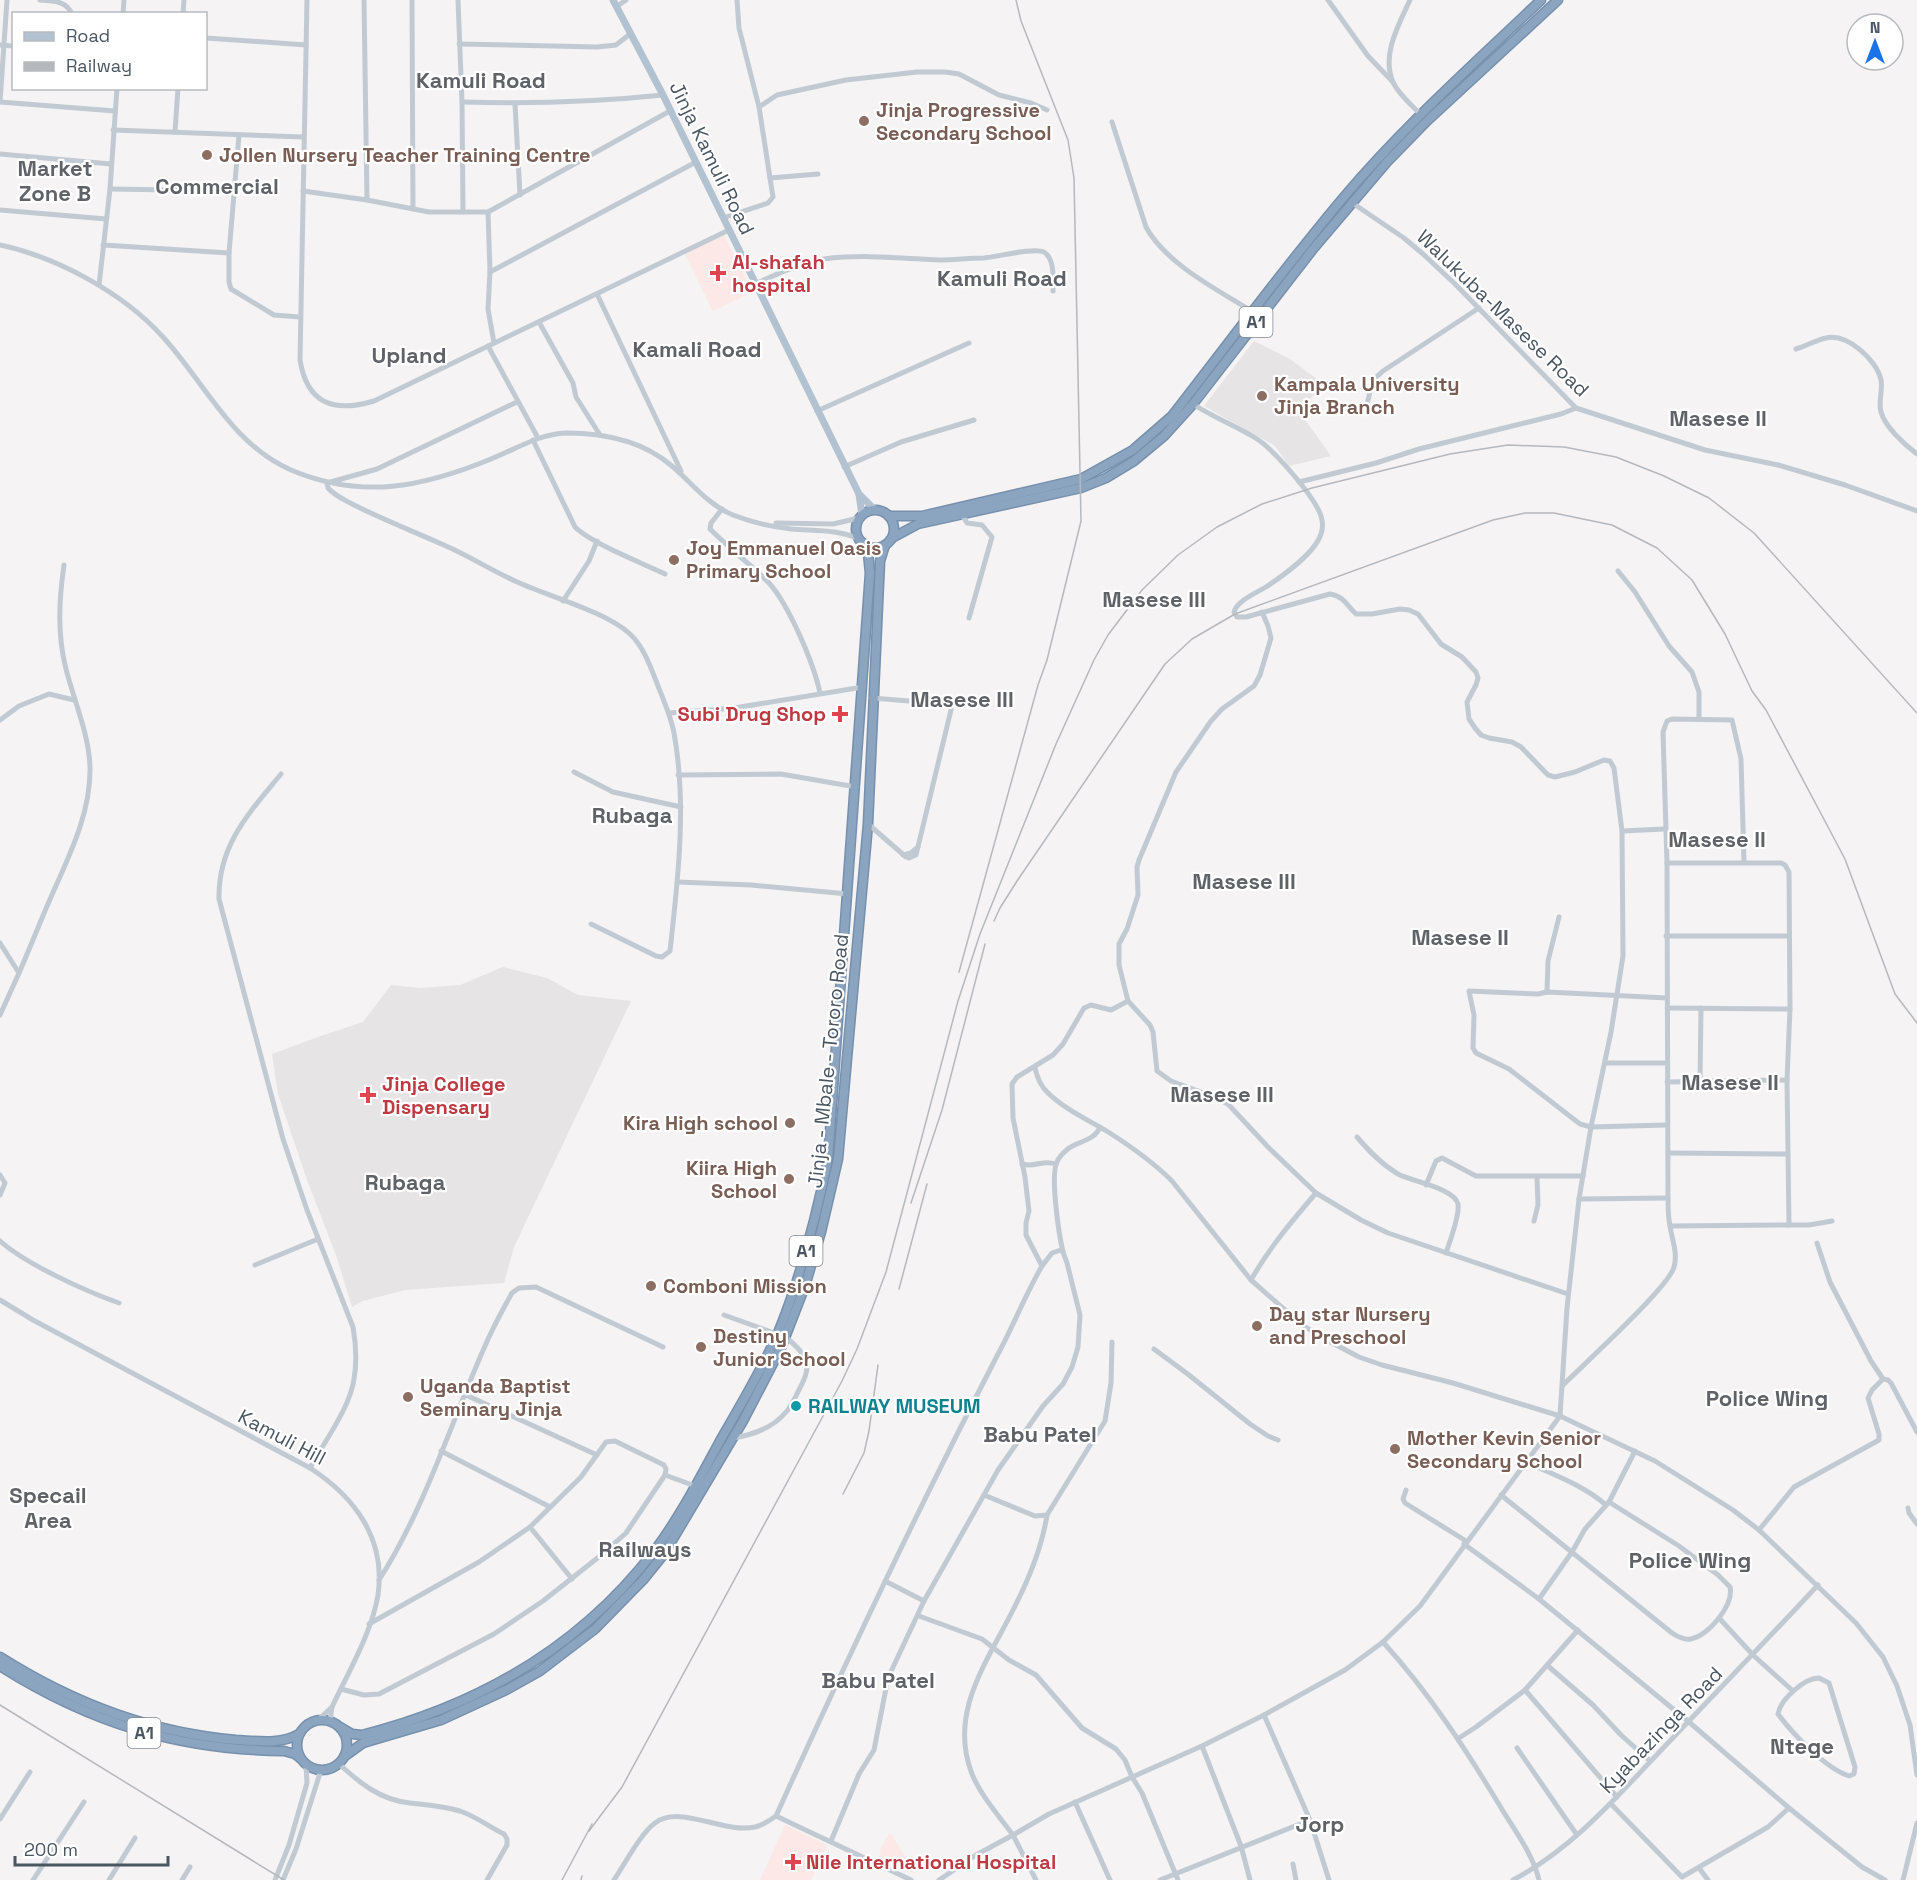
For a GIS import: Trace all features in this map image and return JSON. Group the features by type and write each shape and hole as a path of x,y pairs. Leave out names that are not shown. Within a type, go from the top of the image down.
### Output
{"highway":[{"name":"A1","path":"875,510 889,516 922,516 1081,479 1121,458 1149,438 1172,416 1344,197 1421,115 1541,0"},
{"name":"A1","path":"889,541 918,524 1081,488 1106,478 1153,446 1193,404 1352,202 1387,162 1427,121 1558,0"},
{"path":"861,517 875,510"},
{"name":"A1","path":"889,516 894,530 889,541"},
{"name":"A1","path":"861,517 856,532 861,541"},
{"path":"861,541 874,548 889,541"},
{"name":"Jinja - Mbale - Tororo Road","path":"340,1727 352,1734 362,1735 423,1717 479,1694 532,1664 582,1627 634,1576 656,1548 695,1486 781,1335 810,1239 828,1159 870,573 868,553 861,541"},
{"name":"Jinja - Mbale - Tororo Road","path":"345,1756 363,1743 421,1727 475,1706 540,1671 568,1651 620,1604 664,1554 733,1438 805,1286 821,1232 838,1159 868,824 880,561 889,541"},
{"name":"A1","path":"0,1657 55,1689 148,1724 213,1738 282,1741 299,1734 310,1723 318,1720 330,1721 340,1727"},
{"name":"A1","path":"0,1666 54,1697 118,1725 149,1735 214,1748 284,1751 296,1754 303,1761 321,1770"},
{"path":"340,1727 346,1738 345,1756"},
{"path":"299,1734 297,1742 303,1761"},
{"name":"A1","path":"339,1764 345,1756"},
{"path":"321,1770 339,1764"}],"main road":[{"name":"Jinja Kamuli Road","path":"614,4 663,95 844,467 858,494 875,510"},
{"name":"Jinja Kamuli Road","path":"858,494 861,517"}],"street":[{"path":"7,0 2,45 0,102 115,111"},
{"path":"40,0 61,2 70,8 71,12"},
{"path":"307,0 300,360 302,377 311,391 323,400 338,406 355,407 374,401 729,230"},
{"path":"364,0 367,200"},
{"path":"412,0 413,209"},
{"path":"458,0 464,212"},
{"path":"614,4 627,0"},
{"path":"723,218 768,203 772,197 759,107 739,28 737,0"},
{"path":"1328,0 1368,56 1421,115"},
{"path":"1393,83 1390,70 1391,45 1410,0"},
{"path":"459,44 597,47 616,45 630,34"},
{"path":"207,38 306,45"},
{"path":"759,107 777,94 846,80 917,72 945,72 959,74 999,94 1047,110"},
{"path":"99,285 110,189 117,90"},
{"path":"175,132 178,90"},
{"path":"462,102 515,104 663,95"},
{"path":"515,104 520,195"},
{"path":"303,192 367,200 429,212 488,212 670,111"},
{"path":"1112,122 1146,227 1152,238 1166,253 1252,312"},
{"path":"113,130 303,137"},
{"path":"239,135 229,253 231,289 274,315 300,317"},
{"path":"0,154 111,164"},
{"path":"489,272 696,162"},
{"path":"770,178 818,174"},
{"path":"110,189 234,191"},
{"name":"Walukuba-Masese Road","path":"1352,202 1404,238 1479,308 1576,408 1705,450 1790,468 1917,511"},
{"path":"0,210 106,219"},
{"path":"488,212 488,319 491,345 575,527 597,541 665,574"},
{"path":"0,245 24,251 99,285 134,310 162,335 244,440 264,456 288,469 327,483 380,488 425,482 473,466 536,439 558,434 600,435 634,443 661,457 701,494 722,509 744,519 788,528 846,533 861,541"},
{"path":"103,245 229,253"},
{"path":"755,284 810,262 833,258 885,257 947,260 1041,251 1049,258 1053,273 1053,291"},
{"path":"597,294 683,476"},
{"path":"1366,408 1372,380 1479,308"},
{"path":"539,322 573,383 576,397 600,435"},
{"path":"1796,349 1827,338 1834,338 1856,346 1868,356 1879,371 1881,412 1904,444 1917,454"},
{"path":"817,411 969,342"},
{"path":"327,483 377,469 517,402"},
{"path":"939,1880 976,1855 1049,1814 1202,1746 1264,1715 1345,1670 1383,1642 1420,1606 1560,1416 1568,1294 1579,1199 1623,956 1622,831 1614,768 1610,761 1604,760 1575,772 1555,777 1543,771 1521,747 1481,735 1469,719 1467,709 1469,695 1476,685 1476,672 1462,657 1441,644 1418,614 1409,610 1356,614 1344,600 1337,595 1330,594 1239,618 1234,612 1238,604 1258,593 1296,565 1317,544 1323,525 1321,515 1299,482 1274,453 1259,440 1193,404"},
{"path":"1299,482 1576,408"},
{"path":"844,467 901,442 974,420"},
{"path":"327,483 327,488 331,492 379,517 446,546 515,581 608,620 631,635 639,646 653,672 674,733 681,807 678,882 670,951 667,955 656,956 591,924"},
{"path":"722,509 711,522 710,529 775,591 813,666 819,693"},
{"path":"962,514 968,524 982,525 992,537 969,618"},
{"path":"768,524 833,524 861,517"},
{"path":"563,601 589,561 597,541"},
{"path":"0,1015 64,871 86,806 90,780 89,755 65,667 60,630 59,605 64,565"},
{"path":"1618,571 1635,592 1669,646 1692,672 1699,692 1699,719"},
{"path":"1262,612 1271,638 1260,675 1254,686 1216,715 1176,772 1142,849 1137,867 1138,895 1127,929 1119,944 1118,954 1128,1001 1150,1025 1153,1032 1157,1071 1171,1081 1228,1104 1316,1193 1361,1220 1388,1233 1568,1294"},
{"path":"669,713 734,708 863,687"},
{"path":"0,720 19,706 49,694 74,700"},
{"path":"868,824 903,855 909,858 916,855 951,707 946,704 872,698"},
{"path":"1563,1385 1647,1302 1670,1276 1676,1260 1668,1198 1667,863 1664,829 1664,726 1667,721 1672,719 1732,720 1741,759 1744,862"},
{"path":"574,772 613,792 681,807"},
{"path":"281,774 248,814 229,845 220,875 219,899 283,1139 318,1239 353,1327 356,1360 350,1395 310,1468"},
{"path":"678,775 781,774 856,788"},
{"path":"1622,831 1664,829"},
{"path":"1667,863 1781,863 1788,868 1789,1226"},
{"path":"678,882 752,885 848,894"},
{"path":"1547,992 1548,961 1559,917"},
{"path":"1666,936 1788,936"},
{"path":"0,943 19,973"},
{"path":"1667,998 1469,991 1474,1015 1473,1048 1476,1053 1509,1069 1570,1118 1591,1127 1667,1125"},
{"path":"1041,1266 1026,1234 1029,1212 1013,1118 1011,1087 1017,1077 1053,1055 1063,1044 1084,1008 1092,1005 1111,1010 1128,1001"},
{"path":"1667,1008 1790,1009"},
{"path":"1700,1082 1701,1008"},
{"path":"1605,1063 1667,1063"},
{"path":"1035,1068 1040,1083 1047,1093 1141,1153 1172,1180 1251,1280 1301,1324 1359,1357 1560,1416 1635,1451 1706,1492 1759,1530 1856,1623 1883,1657 1898,1686 1910,1725 1917,1775"},
{"path":"1667,1082 1787,1080"},
{"path":"831,1842 859,1774 874,1750 888,1678 919,1616 924,1601 1012,1448 1042,1407 1063,1384 1072,1367 1078,1347 1080,1315 1060,1240 1055,1181 1056,1164 1062,1153 1077,1143 1093,1137 1100,1127"},
{"path":"1357,1137 1372,1155 1390,1169 1411,1180 1451,1193 1458,1205 1446,1253"},
{"path":"1668,1153 1787,1154"},
{"path":"1426,1185 1436,1161 1442,1158 1476,1176 1583,1176"},
{"path":"1022,1164 1031,1166 1047,1161 1056,1164"},
{"path":"0,1175 5,1183 0,1195"},
{"path":"1534,1221 1538,1205 1537,1177"},
{"path":"1251,1280 1282,1233 1316,1193"},
{"path":"1579,1199 1668,1198"},
{"path":"1670,1226 1789,1226 1832,1221"},
{"path":"255,1265 318,1239"},
{"path":"614,1880 649,1828 664,1818 687,1818 746,1828 756,1826 776,1816 885,1581 1041,1266 1060,1240"},
{"path":"0,1241 15,1253 51,1272 119,1303"},
{"path":"1817,1243 1830,1282 1871,1361 1883,1379 1891,1383 1917,1432"},
{"path":"1052,1253 1059,1249 1063,1252"},
{"path":"379,1580 394,1556 423,1496 489,1337 512,1293 519,1288 536,1287 663,1347"},
{"name":"Kamuli Hill","path":"0,1300 33,1320 310,1468 339,1489 353,1504 363,1520 374,1548 379,1580 369,1624 332,1707 330,1721"},
{"path":"724,1315 781,1335 802,1352 807,1362 803,1382 786,1413 764,1430 750,1436 733,1438"},
{"path":"1036,1880 1013,1835 971,1772 966,1746 966,1717 971,1693 992,1647 1014,1609 1032,1568 1047,1515 1105,1421 1111,1383 1112,1342"},
{"path":"1154,1349 1250,1424 1278,1440"},
{"path":"1759,1530 1794,1487 1878,1442 1879,1434 1868,1398 1872,1390 1883,1379"},
{"path":"466,1395 597,1455"},
{"path":"341,1689 357,1694 372,1695 396,1686 503,1629 572,1579 616,1542 632,1526 665,1475 666,1468 615,1441 606,1442 581,1477 530,1527 479,1562 369,1624"},
{"path":"1539,1599 1585,1529 1608,1503 1635,1451"},
{"path":"441,1452 550,1507"},
{"path":"1501,1496 1681,1638 1694,1638 1719,1618 1730,1602 1730,1587 1725,1581 1679,1546 1584,1488 1526,1462"},
{"path":"665,1475 695,1486"},
{"path":"1406,1490 1405,1503 1465,1543 1539,1599 1689,1722 1788,1808 1862,1867 1885,1880"},
{"path":"984,1495 1035,1516 1047,1515"},
{"path":"1908,1508 1917,1524"},
{"path":"530,1527 572,1579"},
{"path":"885,1581 924,1601"},
{"name":"Kyabazinga Road","path":"1513,1880 1536,1868 1611,1804 1818,1585"},
{"path":"919,1616 982,1639 1009,1660 1036,1675 1082,1728 1116,1749 1125,1760 1142,1793 1177,1877"},
{"path":"1719,1618 1753,1655 1793,1691"},
{"path":"1458,1737 1476,1727 1525,1690 1578,1630"},
{"path":"1383,1642 1406,1667 1458,1737 1536,1868 1539,1880"},
{"path":"1548,1666 1593,1705 1650,1761"},
{"path":"1819,1677 1829,1683 1855,1767 1854,1774 1849,1776 1839,1772 1808,1746 1779,1716 1777,1712 1779,1708 1793,1691 1808,1679 1819,1677"},
{"path":"1525,1690 1617,1797"},
{"name":"Kamuli Hill","path":"318,1720 332,1707"},
{"path":"1264,1715 1311,1820 1329,1880"},
{"path":"1202,1746 1241,1846 1251,1880"},
{"path":"1517,1748 1577,1835"},
{"path":"275,1880 289,1845 307,1783 303,1761"},
{"path":"339,1764 369,1790 380,1796 401,1802 440,1805 463,1812 504,1834 507,1839 506,1849 487,1880"},
{"path":"283,1880 296,1849 321,1770"},
{"path":"0,1819 30,1772"},
{"path":"33,1880 84,1802"},
{"path":"1076,1802 1110,1880"},
{"path":"1611,1804 1656,1849 1680,1879 1768,1827 1788,1808"},
{"path":"776,1816 911,1880"},
{"path":"1160,1880 1177,1877 1241,1846 1311,1820"},
{"path":"1903,1880 1917,1823"},
{"path":"110,1880 135,1838"},
{"path":"1293,1864 1296,1880"},
{"path":"182,1880 190,1867"},
{"path":"1699,1868 1708,1880"},
{"path":"1866,1880 1875,1875"}],"shaded area":[{"name":"Al-shafah hospital","path":"724,235 752,292 713,311 685,254"},
{"name":"Kampala University Jinja Branch","path":"1254,341 1290,359 1325,385 1298,410 1331,456 1289,466 1275,446 1204,406"},
{"path":"503,967 547,978 578,995 631,1001 514,1247 504,1283 405,1290 363,1301 352,1307 336,1255 307,1180 278,1094 272,1054 363,1022 391,985 420,988 460,985"},
{"name":"Nile International Hospital","path":"785,1825 827,1845 811,1880 760,1880"},
{"path":"889,1834 916,1874 879,1857 880,1850"}],"railway":[{"path":"959,972 1038,685 1047,660 1081,521 1074,178 1068,140 1021,21 1016,0"},
{"path":"589,1831 622,1787 842,1381 857,1349 886,1272 958,1001 980,934 1056,744 1094,660 1108,635 1142,590 1178,555 1217,527 1262,504 1312,488 1450,454 1508,445 1564,447 1616,457 1664,476 1709,498 1754,533 1917,713"},
{"path":"994,921 1017,881 1165,664 1192,639 1235,614 1493,520 1525,513 1554,513 1612,525 1657,548 1692,580 1725,634 1752,691 1766,710 1845,859 1895,994 1917,1023"},
{"path":"911,1203 942,1110 985,944"},
{"path":"899,1289 927,1184"},
{"path":"843,1494 864,1453 878,1365"},
{"path":"0,1705 284,1880"},
{"path":"562,1880 592,1824"},
{"path":"581,1880 582,1876"}],"place":[{"name":"Jinja Progressive Secondary School","path":"864,121"},
{"name":"Jollen Nursery Teacher Training Centre","path":"207,155"},
{"name":"Al-shafah hospital","path":"718,273"},
{"name":"Kampala University Jinja Branch","path":"1262,396"},
{"name":"Joy Emmanuel Oasis Primary School","path":"674,560"},
{"name":"Subi Drug Shop","path":"840,714"},
{"name":"Jinja College Dispensary","path":"368,1095"},
{"name":"Kira High school","path":"790,1123"},
{"name":"Kiira High School","path":"789,1179"},
{"name":"Comboni Mission","path":"651,1286"},
{"name":"Day star Nursery and Preschool","path":"1257,1326"},
{"name":"Destiny Junior School","path":"701,1347"},
{"name":"Uganda Baptist Seminary Jinja","path":"408,1397"},
{"name":"RAILWAY MUSEUM","path":"796,1406"},
{"name":"Mother Kevin Senior Secondary School","path":"1395,1449"},
{"name":"Nile International Hospital","path":"793,1862"}],"district":[{"name":"Kamuli Road","path":"481,80"},
{"name":"Market Zone B","path":"55,180"},
{"name":"Commercial","path":"217,186"},
{"name":"Kamuli Road","path":"1002,278"},
{"name":"Kamali Road","path":"697,349"},
{"name":"Upland","path":"409,355"},
{"name":"Masese II","path":"1718,418"},
{"name":"Masese III","path":"1154,599"},
{"name":"Masese III","path":"962,699"},
{"name":"Rubaga","path":"632,815"},
{"name":"Masese II","path":"1717,839"},
{"name":"Masese III","path":"1244,881"},
{"name":"Masese II","path":"1460,937"},
{"name":"Masese II","path":"1730,1082"},
{"name":"Masese III","path":"1222,1094"},
{"name":"Rubaga","path":"405,1182"},
{"name":"Police Wing","path":"1767,1398"},
{"name":"Babu Patel","path":"1040,1434"},
{"name":"Specail Area","path":"48,1508"},
{"name":"Railways","path":"645,1549"},
{"name":"Police Wing","path":"1690,1560"},
{"name":"Babu Patel","path":"878,1680"},
{"name":"Ntege","path":"1802,1746"},
{"name":"Jorp","path":"1320,1824"}]}
